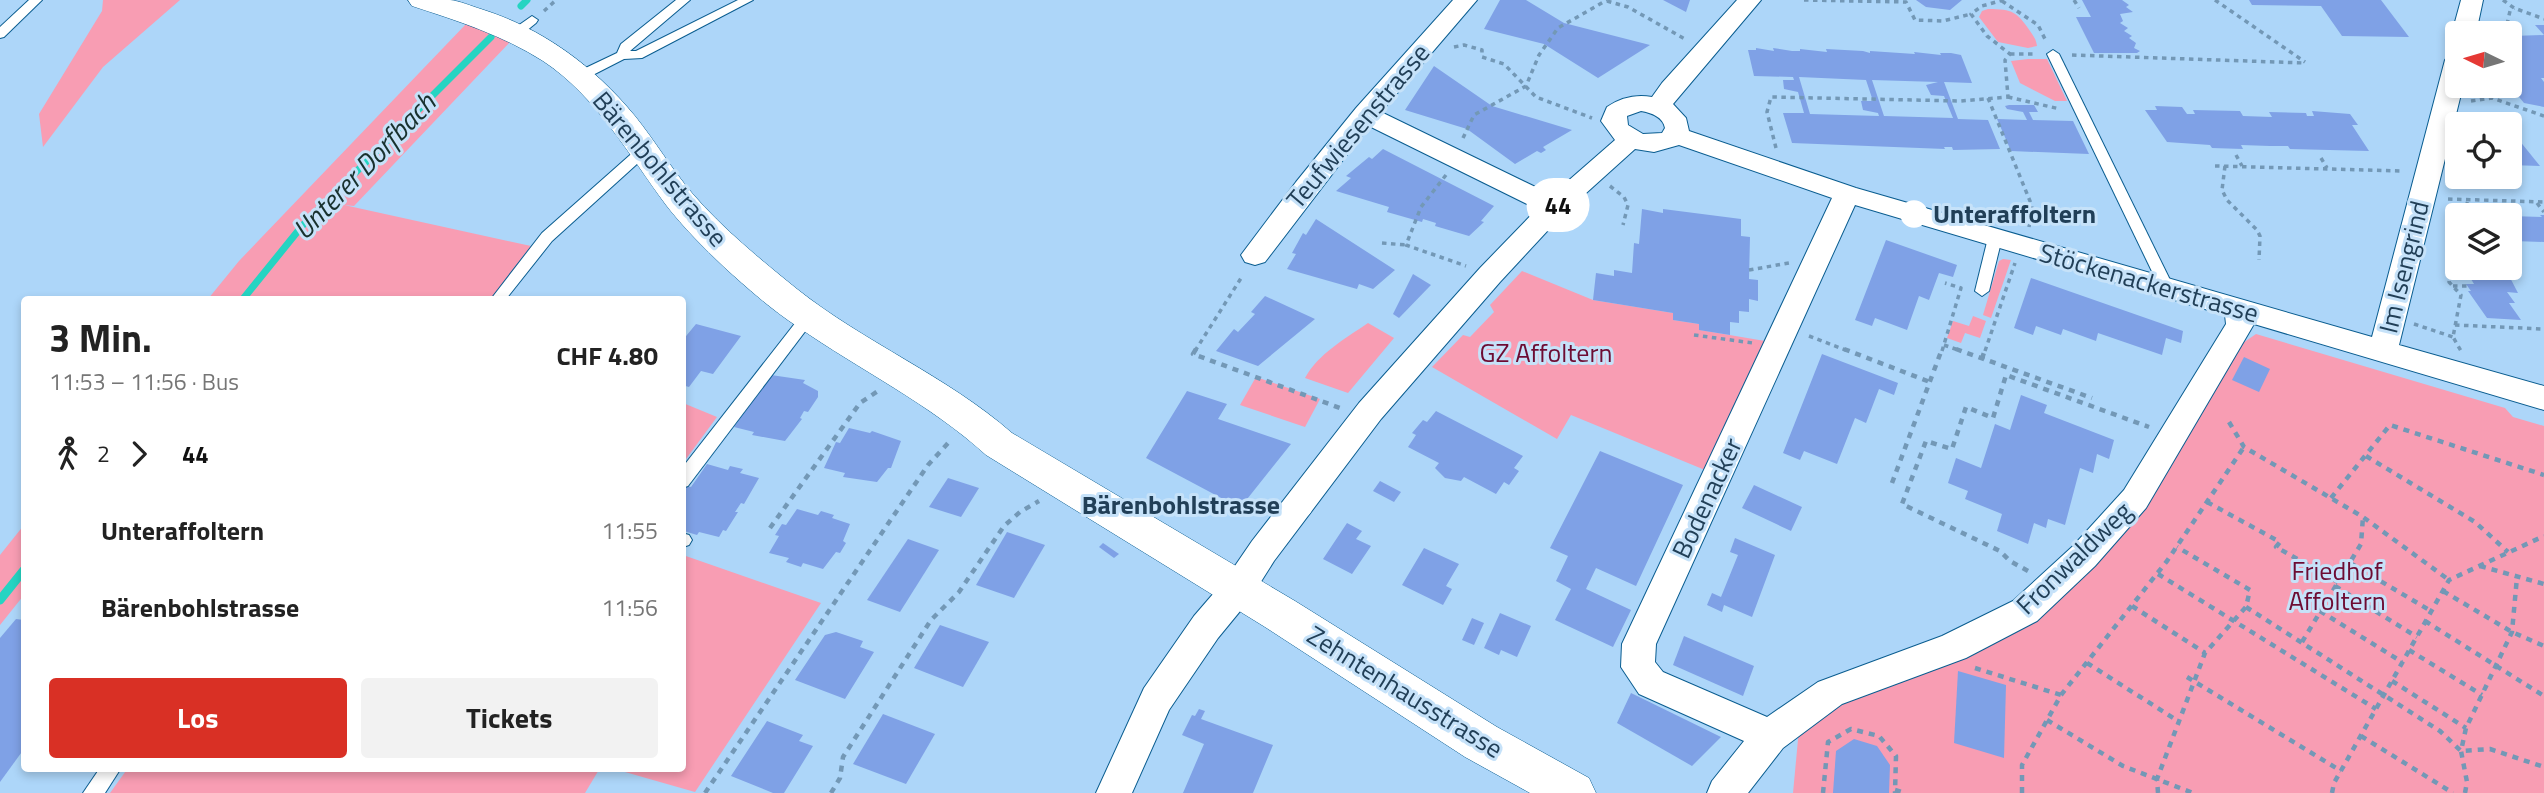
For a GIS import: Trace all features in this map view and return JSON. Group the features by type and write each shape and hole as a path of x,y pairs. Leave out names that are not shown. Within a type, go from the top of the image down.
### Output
{"street":[{"name":"Bärenbohlstrasse","path":"422,0 461,5 524,26 580,76 623,122 680,200 710,232 736,258 808,317 971,419 999,443 1238,589"},
{"name":"Teufwiesenstrasse","path":"1255,255 1309,181 1417,53 1466,0"},
{"path":"1659,106 1671,88 1750,0"},
{"path":"2467,21 2472,0"},
{"name":"Im Isengrind","path":"2383,351 2447,98"},
{"path":"1633,104 1659,106 1674,116 1677,123 1675,135 1670,140 1651,145 1630,140 1614,125 1615,114 1633,104"},
{"path":"1365,114 1464,148 1555,208"},
{"name":"Stöckenackerstrasse","path":"1675,135 1767,169 1847,194 2544,398"},
{"path":"1114,793 1156,699 1206,627 1238,589 1263,551 1370,411 1490,275 1555,208 1630,140"},
{"name":"Bodenacker","path":"1770,736 1651,683 1638,667 1639,644 1847,194"},
{"name":"Fronwaldweg","path":"1725,793 1770,736 1830,692 1981,636 2025,611 2084,556 2135,499 2240,325 2239,309"},
{"name":"Zehntenhausstrasse","path":"1238,589 1480,742 1573,793"}],"lane":[{"path":"0,34 36,0"},
{"path":"622,54 625,47 684,0"},
{"path":"580,76 622,54 638,55 747,0"},
{"path":"2053,54 2167,288"},
{"path":"500,296 547,237 643,150"},
{"path":"1982,291 1995,238"},
{"path":"686,476 808,317"},
{"path":"93,793 109,772"}],"path":[{"path":"1406,245 1412,224 1430,193 1464,148 1474,115 1526,86 1538,52 1574,16 1606,0 1628,6 1685,39"},
{"path":"1804,0 1906,2 1915,20 1943,21 1971,14 1982,6 2002,0 2038,25 2053,54"},
{"path":"2074,0 2078,8"},
{"path":"1971,14 1987,36 2010,54 2305,63 2215,0"},
{"path":"2503,0 2514,8 2544,19"},
{"path":"2508,21 2510,10 2514,8"},
{"path":"1417,53 1437,55 1455,46 1474,47 1482,50 1482,57 1504,64 1536,97 1597,120"},
{"path":"2008,97 2005,60 2010,54"},
{"path":"1778,157 1768,112 1771,97 1961,101 2008,97 2063,110"},
{"path":"1988,98 2032,206 2028,231"},
{"path":"2467,101 2492,99 2544,116"},
{"path":"2236,155 2243,166"},
{"path":"2321,158 2328,169"},
{"path":"2215,166 2410,171"},
{"path":"2225,166 2222,190 2227,200 2257,230 2260,236 2259,260"},
{"path":"1593,175 1624,197 1628,205 1623,225"},
{"path":"2437,198 2544,202"},
{"path":"2537,202 2544,212"},
{"path":"1382,243 1406,245 1490,275"},
{"path":"1255,255 1193,354 1344,410"},
{"path":"1982,359 2016,259"},
{"path":"1749,270 1793,262"},
{"path":"2449,280 2461,295 2453,337 2465,358"},
{"path":"1892,483 1944,345 1961,288 1945,283"},
{"path":"2452,286 2468,286"},
{"path":"2406,323 2418,324 2453,337"},
{"path":"2455,325 2544,330"},
{"path":"1785,327 1930,382"},
{"path":"1944,345 2092,398"},
{"path":"2053,585 2010,561 2000,551 1902,504 1926,441 1952,449 1966,407 1993,418 2006,375 2173,436"},
{"path":"770,528 860,403 888,385"},
{"path":"2229,422 2244,447 2363,517 2449,580"},
{"path":"2331,498 2390,425 2544,475"},
{"path":"705,793 928,465 958,433"},
{"path":"2021,793 2022,765 2061,695 2158,573 2244,447"},
{"path":"2366,456 2474,522 2508,552"},
{"path":"831,793 840,778 842,757 931,620 947,609 991,540 1021,509 1047,494"},
{"path":"2207,502 2280,542 2276,547 2417,637"},
{"path":"2302,642 2361,544 2363,517"},
{"path":"2332,793 2341,771 2449,580 2544,536"},
{"path":"2158,793 2157,779 2205,653 2246,607 2250,590 2177,547"},
{"path":"2350,563 2431,611"},
{"path":"2480,565 2544,584"},
{"path":"2158,573 2376,709"},
{"path":"2465,793 2467,782 2461,751 2466,728 2512,632 2517,577"},
{"path":"2443,591 2512,632 2544,646"},
{"path":"2132,606 2205,653"},
{"path":"2246,607 2440,731 2461,751 2490,749 2541,766 2544,774"},
{"path":"2320,611 2402,662"},
{"path":"2425,621 2544,696"},
{"path":"1954,648 1975,668 2061,695"},
{"path":"2409,650 2482,695"},
{"path":"2087,663 2178,721"},
{"path":"2187,677 2341,771"},
{"path":"2392,681 2466,728"},
{"path":"2047,720 2123,766 2193,793"},
{"path":"1823,793 1828,742 1851,729 1879,736 1896,756 1895,791 1905,793"},
{"path":"2361,736 2453,793"}],"green space":[{"path":"103,0 180,0 103,67 43,147 39,114 102,11"},
{"path":"1982,11 2009,11 2018,16 2034,37 2037,46 2028,48 1998,42 1979,17"},
{"path":"467,23 510,42 354,206 344,205 531,246 493,296 210,296 239,261"},
{"path":"2047,59 2067,101 2055,101 2020,83 2011,61"},
{"path":"2011,260 1991,318 1983,315 1999,261"},
{"name":"GZ Affoltern","path":"1522,271 1593,300 1673,313 1673,320 1699,324 1700,330 1765,341 1705,470 1571,415 1557,439 1432,367 1463,335 1470,337 1494,312 1490,305"},
{"path":"1973,316 1986,321 1980,338 1965,333 1961,343 1947,338 1953,321 1969,326"},
{"path":"1368,323 1394,338 1348,393 1305,378 1325,354"},
{"name":"Friedhof Affoltern","path":"2256,334 2505,408 2513,417 2544,426 2544,793 1793,793 1799,729 1819,713 2024,624 2240,345"},
{"path":"1256,377 1320,399 1305,427 1240,405"},
{"path":"686,404 717,417 686,459"},
{"path":"21,529 21,599 0,625 0,555"},
{"path":"686,556 821,603 695,792 625,772 686,772"},
{"path":"125,772 598,772 585,793 110,793"}],"building":[{"path":"1500,0 1526,0 1564,23 1650,45 1598,78 1544,44 1484,29"},
{"path":"1663,0 1690,0 1686,12"},
{"path":"1916,0 1962,0 1950,10 1926,7"},
{"path":"2082,0 2122,0 2129,5 2126,7 2133,12 2120,14 2123,21 2120,23 2128,28 2124,31 2132,36 2129,38 2136,43 2134,48 2140,51 2094,53 2076,17 2091,17"},
{"path":"2249,0 2381,0 2409,37 2342,36 2321,6 2252,5"},
{"path":"2535,25 2544,25 2544,35"},
{"path":"2544,35 2544,78 2541,78 2544,82 2544,107 2524,103 2520,98 2522,98 2522,36"},
{"path":"1773,48 1827,52 1826,49 1961,55 1972,83 1944,82 1958,119 1988,120 2000,149 1953,150 1952,147 1944,147 1945,149 1792,143 1783,113 1804,113 1798,92 1784,89 1783,80 1794,80 1793,77 1754,76 1748,50 1774,51","holes":["1799,77 1866,80 1873,101 1861,101 1863,110 1878,113 1879,116 1810,114","1872,80 1938,82 1926,85 1931,95 1944,96 1953,118 1884,116"]},
{"path":"1434,66 1492,106 1572,130 1543,147 1546,150 1541,153 1537,151 1515,164 1467,129 1405,110"},
{"path":"2034,105 2038,112 2029,112 2033,120 2073,121 2089,154 2011,151 1997,119 2027,120 2023,112 2007,109 2005,106"},
{"path":"2155,106 2182,107 2187,114 2195,114 2193,110 2240,111 2243,116 2272,117 2269,112 2306,113 2307,116 2314,116 2312,111 2350,114 2358,125 2352,125 2369,151 2241,145 2243,149 2212,148 2210,145 2167,142 2145,110 2157,110"},
{"path":"2522,144 2523,145 2540,166 2522,165"},
{"path":"1383,149 1494,206 1481,221 1484,222 1469,236 1435,226 1436,223 1423,219 1422,222 1387,212 1389,207 1336,191 1351,178 1346,176"},
{"path":"1642,209 1663,213 1663,209 1741,219 1741,236 1750,237 1749,279 1758,280 1758,301 1749,299 1749,312 1739,311 1739,323 1730,322 1730,335 1699,330 1699,324 1673,320 1673,313 1593,300 1596,273 1614,276 1614,270 1632,273 1634,243 1639,244"},
{"path":"2540,215 2544,215 2544,242 2522,241 2522,216 2542,217"},
{"path":"1316,219 1395,270 1373,289 1359,284 1357,289 1287,269 1296,254 1292,253 1303,233 1306,235"},
{"path":"1886,240 1957,265 1953,277 1939,273 1929,300 1919,296 1907,330 1875,318 1872,326 1855,320"},
{"path":"1413,274 1431,285 1399,318 1393,314"},
{"path":"2031,278 2183,331 2181,343 2166,338 2162,355 2098,333 2096,341 2063,329 2061,335 2036,326 2033,335 2014,328"},
{"path":"2472,280 2511,280 2518,293 2507,292 2515,303 2509,303 2521,320 2487,318 2468,291 2471,291 2466,284 2474,284"},
{"path":"1265,296 1315,319 1258,366 1216,351 1234,329 1238,332 1255,314 1251,312"},
{"path":"696,324 741,336 713,374 701,371 689,387 686,386 686,336"},
{"path":"1822,354 1898,383 1894,395 1879,389 1866,423 1855,418 1837,464 1804,451 1800,460 1783,453"},
{"path":"2244,357 2270,369 2259,392 2232,380"},
{"path":"771,375 805,380 803,383 818,391 818,397 808,412 804,411 800,418 802,419 785,441 752,435 754,432 734,427 749,406 746,405 752,395 757,396"},
{"path":"1187,391 1227,404 1218,419 1291,444 1240,508 1146,458"},
{"path":"2021,395 2047,405 2044,413 2114,440 2109,459 2097,454 2093,473 2080,468 2065,525 2048,519 2046,528 2034,523 2028,544 1997,531 2002,514 1965,499 1968,491 1948,483 1956,458 1981,468 1995,424 2010,430"},
{"path":"1436,411 1523,456 1514,468 1519,471 1509,485 1504,482 1496,494 1464,477 1461,481 1445,478 1435,468 1439,463 1408,447 1416,435 1412,433 1423,420 1427,422"},
{"path":"849,428 870,433 872,431 901,441 891,468 888,468 877,482 843,477 845,473 824,468 836,442 840,443"},
{"path":"1600,451 1683,485 1636,586 1596,568 1586,589 1631,610 1613,647 1555,620 1571,589 1556,581 1568,556 1550,548"},
{"path":"707,464 728,470 730,466 743,469 740,473 759,478 744,504 741,503 735,512 738,512 726,531 723,530 719,537 686,532 686,487 691,487"},
{"path":"948,478 979,488 961,517 929,507"},
{"path":"1380,481 1401,492 1394,502 1373,491"},
{"path":"1754,485 1802,507 1791,531 1742,508"},
{"path":"797,509 818,515 821,511 850,524 843,541 846,543 840,553 836,552 823,569 803,563 801,567 786,562 789,558 769,553 779,536 775,535 782,524 786,525"},
{"path":"1347,523 1362,531 1356,539 1371,546 1352,574 1323,559"},
{"path":"1007,532 1045,545 1014,598 976,585"},
{"path":"1735,538 1775,555 1752,617 1724,605 1722,612 1707,605 1712,593 1721,597 1738,555 1730,552"},
{"path":"908,539 939,550 900,612 867,600"},
{"path":"1103,543 1119,554 1114,558 1099,547"},
{"path":"1424,548 1459,564 1446,586 1452,589 1443,605 1402,585"},
{"path":"1500,613 1531,626 1517,657 1501,650 1499,655 1484,648"},
{"path":"1472,618 1484,623 1474,645 1462,640"},
{"path":"16,619 21,620 21,753 0,782 0,638"},
{"path":"940,625 989,642 963,687 914,668"},
{"path":"836,632 863,641 860,647 874,652 845,699 795,680 825,635"},
{"path":"1684,636 1754,666 1743,696 1673,665"},
{"path":"1958,671 2006,685 2004,758 1954,743"},
{"path":"1631,693 1721,737 1692,766 1617,723"},
{"path":"1199,709 1205,711 1201,719 1273,745 1253,793 1183,793 1204,744 1182,735 1192,715 1195,716"},
{"path":"883,714 935,734 906,784 853,764"},
{"path":"767,721 803,735 799,741 813,746 784,793 773,793 731,776"},
{"path":"1854,739 1877,746 1890,765 1889,793 1833,793 1836,751"}],"waterway":[{"name":"Unterer Dorfbach","path":"521,6 527,0"},
{"name":"Unterer Dorfbach","path":"245,296 302,226 491,37"},
{"name":"Unterer Dorfbach","path":"0,600 21,574"}],"bus line":[{"name":"44","path":"1299,505 1370,411 1446,321 1555,208 1630,140 1641,144 1661,144 1675,135 1767,169 1914,214"}],"place":[{"name":"Unteraffoltern","path":"1914,214"},
{"name":"Bärenbohlstrasse","path":"1299,505"}]}
